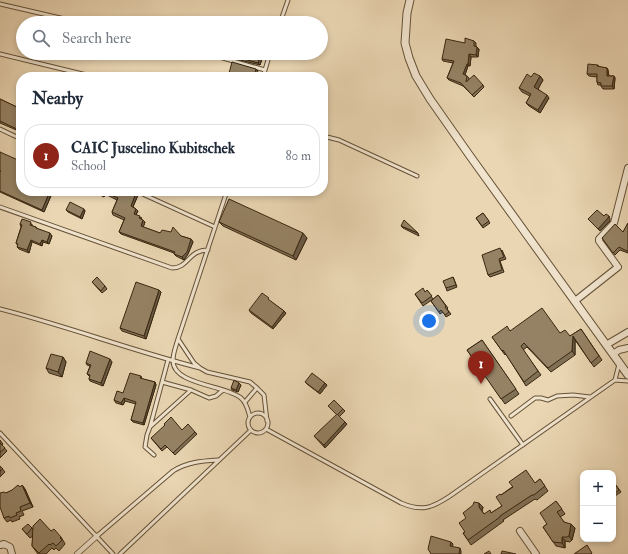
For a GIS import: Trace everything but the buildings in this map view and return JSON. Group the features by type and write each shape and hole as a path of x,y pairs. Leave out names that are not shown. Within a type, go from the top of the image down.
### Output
{"street":[{"path":"410,0 407,13 405,43 408,58 416,76 430,99 470,156 628,375"},
{"path":"576,301 618,267 599,239 614,223 628,168"},
{"path":"606,345 626,333 628,340"},
{"path":"613,354 619,350 628,348"},
{"path":"520,531 536,554"},
{"path":"77,554 97,536"},
{"path":"0,545 4,544 10,547 12,554"}],"lane":[{"path":"282,16 288,0"},
{"path":"0,4 52,16"},
{"path":"0,54 16,58"},
{"path":"25,60 74,72"},
{"path":"230,60 265,70 268,60"},
{"path":"0,129 16,137"},
{"path":"328,137 339,140 417,176"},
{"path":"147,196 215,227"},
{"path":"225,196 178,339 173,361 175,368 183,377 233,393 241,398 245,402 250,418"},
{"path":"0,207 172,268 182,265 197,251 208,250"},
{"path":"0,309 168,360 200,368"},
{"path":"178,339 194,363 200,368 207,372 250,382 264,395 267,420 266,429"},
{"path":"154,455 145,447 168,360"},
{"path":"615,380 619,362"},
{"path":"266,429 401,503 411,507 425,509 436,505 450,496 615,380 628,381"},
{"path":"162,382 190,390 209,398 216,396 223,390"},
{"path":"245,402 257,388"},
{"path":"150,427 190,390"},
{"path":"511,416 535,398 548,400 558,396 573,395 590,397"},
{"path":"490,399 523,445"},
{"path":"266,429 259,433 254,432 248,426 248,422 253,414 257,413 262,414 267,420"},
{"path":"120,554 251,430"},
{"path":"0,433 113,554"},
{"path":"97,536 180,466 193,462 218,460"}],"place":[{"name":"CAIC Juscelino Kubitschek","path":"481,384"}]}
